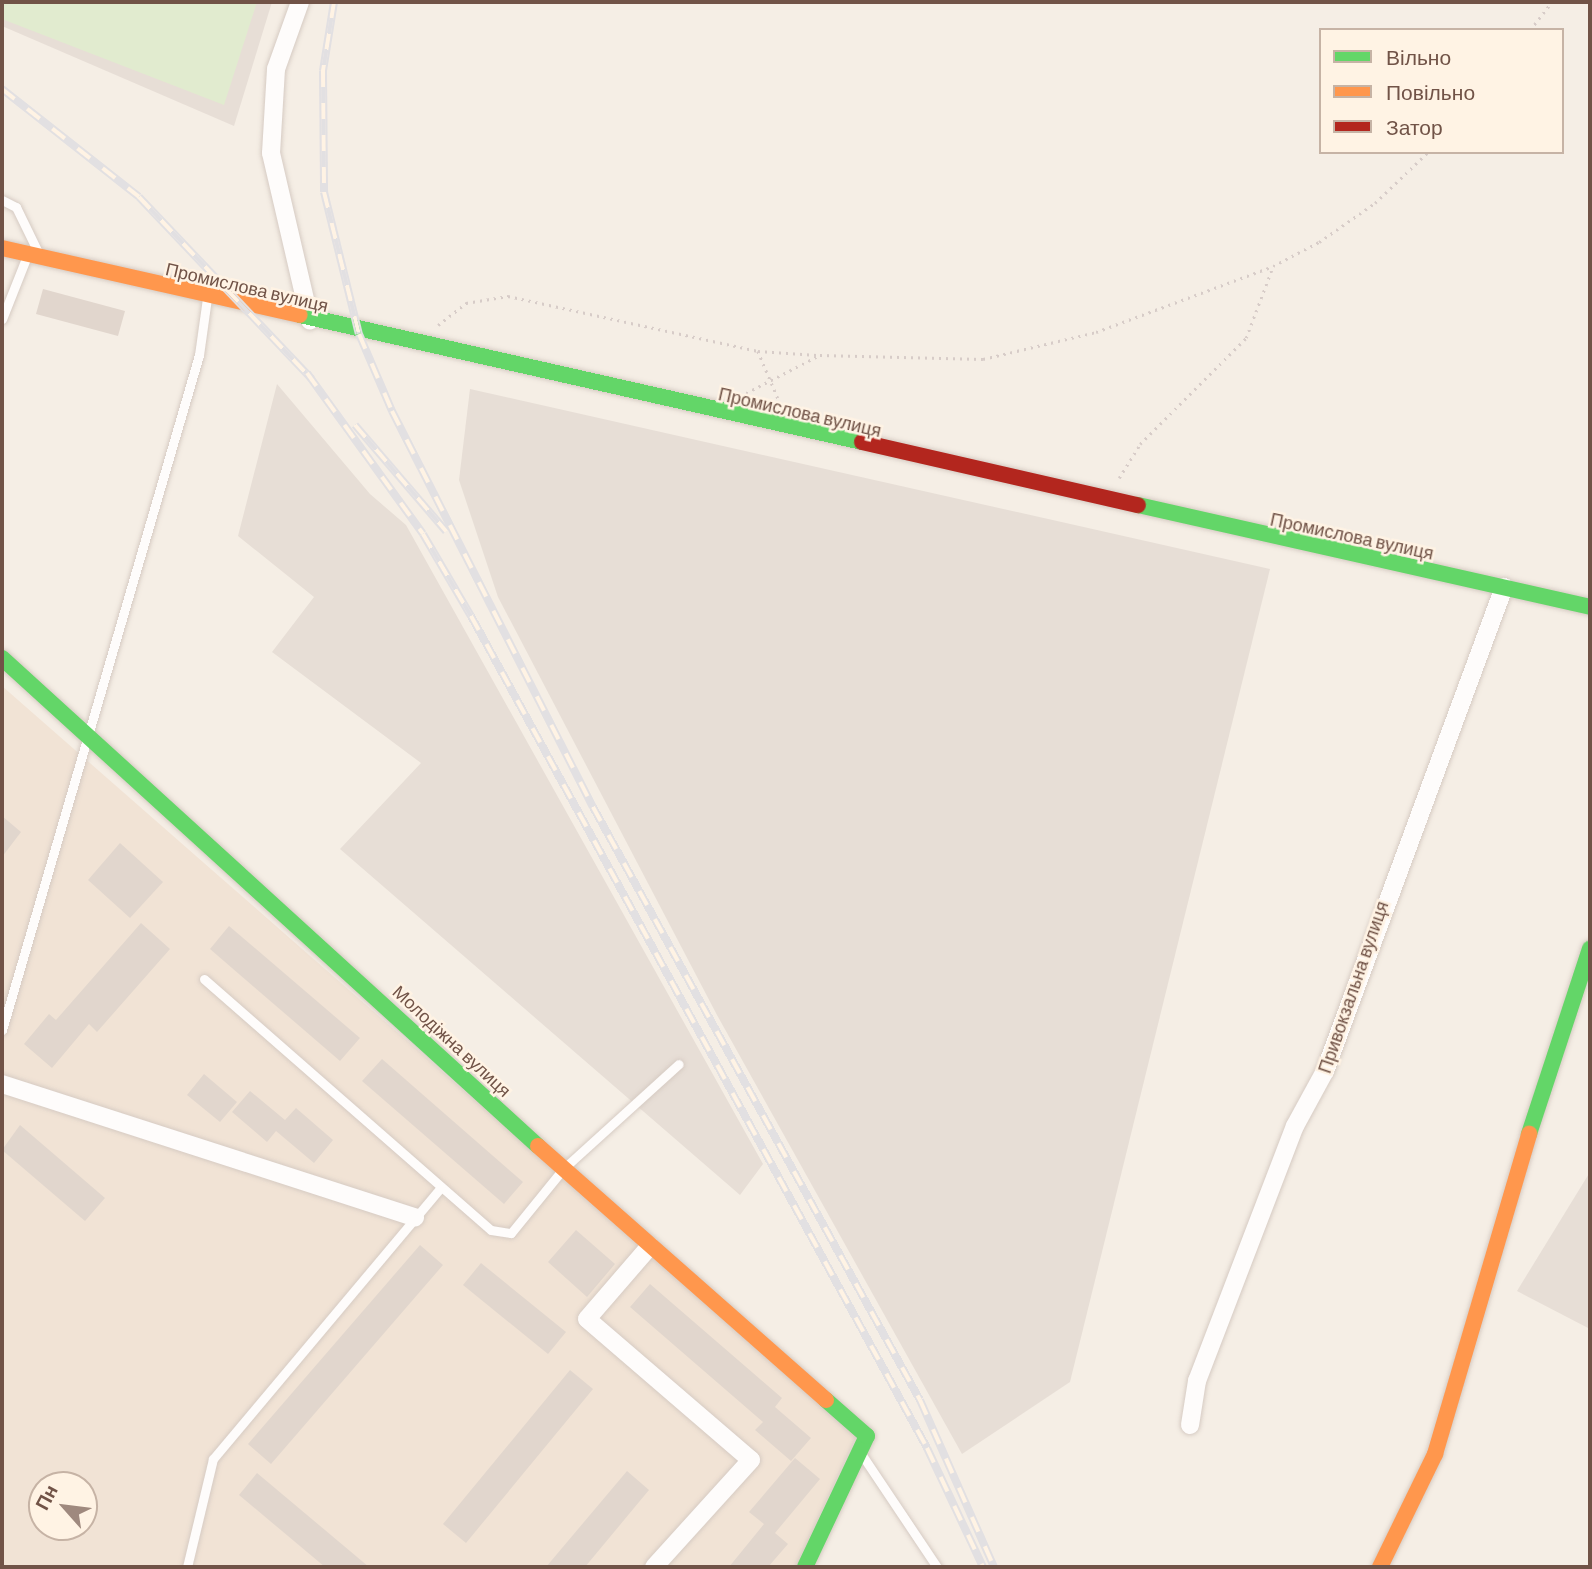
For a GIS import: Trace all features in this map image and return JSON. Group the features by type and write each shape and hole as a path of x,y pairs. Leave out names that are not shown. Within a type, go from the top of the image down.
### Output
{"street":[{"path":"300,2 276,69 271,153 310,321"},
{"name":"Промислова вулиця","path":"2,248 410,345 1105,502 1590,607"},
{"name":"Привокзальна вулиця","path":"1190,1425 1197,1381 1295,1126 1325,1071 1401,850 1504,587"},
{"name":"Молодіжна вулиця","path":"2,658 86,730 563,1169 867,1436 861,1454"},
{"path":"1380,1567 1435,1454 1566,1010 1590,949"},
{"path":"2,1084 415,1217"},
{"path":"650,1246 587,1319 751,1460 654,1567"},
{"path":"805,1567 861,1454"}],"lane":[{"path":"2,200 16,207 34,256 2,319"},
{"path":"2,1030 86,730 199,355 207,298"},
{"path":"204,979 491,1230 510,1233 563,1169 679,1064"},
{"path":"187,1567 213,1459 440,1188"},
{"path":"861,1454 937,1567"}],"path":[{"path":"1532,28 1552,2"},
{"path":"410,345 466,303 508,296 758,351 983,359 1041,348 1273,266 1375,203 1426,154"},
{"path":"1105,502 1140,444 1246,338 1273,266"},
{"path":"758,351 773,380 787,429"},
{"path":"741,395 820,355"}],"shaded area":[{"path":"2,2 272,2 234,126 2,26"},
{"path":"277,384 370,494 406,525 763,1164 740,1195 340,849 421,763 272,652 314,597 238,536"},
{"path":"470,389 1270,569 1070,1382 962,1454 717,1015 498,597 459,480"},
{"path":"2,686 857,1435 796,1567 2,1567"},
{"path":"1590,1172 1590,1329 1517,1291"}],"green space":[{"path":"2,2 257,2 224,105 2,19"}],"building":[{"path":"43,289 125,311 118,336 36,314"},
{"path":"2,816 21,832 2,857"},
{"path":"120,843 163,882 130,918 88,880"},
{"path":"141,923 170,949 97,1032 89,1024 52,1068 24,1044 49,1014 56,1020"},
{"path":"229,926 360,1038 340,1061 210,949"},
{"path":"382,1059 523,1182 504,1204 362,1081"},
{"path":"204,1074 237,1102 220,1122 187,1095"},
{"path":"250,1091 285,1120 296,1108 333,1140 314,1163 276,1131 267,1142 232,1112"},
{"path":"20,1125 105,1198 85,1221 2,1150"},
{"path":"576,1230 615,1264 587,1297 548,1262"},
{"path":"420,1245 443,1265 271,1464 248,1444"},
{"path":"481,1263 566,1332 548,1354 463,1285"},
{"path":"650,1284 782,1398 775,1407 811,1438 791,1461 755,1430 763,1422 630,1307"},
{"path":"570,1370 593,1389 466,1543 443,1524"},
{"path":"795,1458 820,1479 775,1533 788,1544 768,1567 729,1567 764,1524 749,1512"},
{"path":"627,1471 649,1490 585,1567 546,1567"},
{"path":"257,1473 369,1567 325,1567 239,1495"}],"railway":[{"path":"334,2 323,71 324,192 359,334 392,411 593,807 920,1400 994,1567"},
{"path":"2,89 139,197 312,379"},
{"path":"307,373 423,534 471,616 927,1448 983,1567"},
{"path":"355,425 446,531"}],"traffic: fast":[{"path":"300,315 862,442"},
{"path":"1138,505 1590,607"},
{"path":"2,658 538,1146"},
{"path":"1529,1134 1590,949"},
{"path":"805,1567 867,1436 826,1400"}],"traffic: slow":[{"path":"2,248 300,315"},
{"path":"1380,1567 1435,1454 1529,1134"},
{"path":"538,1146 826,1400"}],"traffic: jam":[{"path":"862,442 1138,505"}]}
